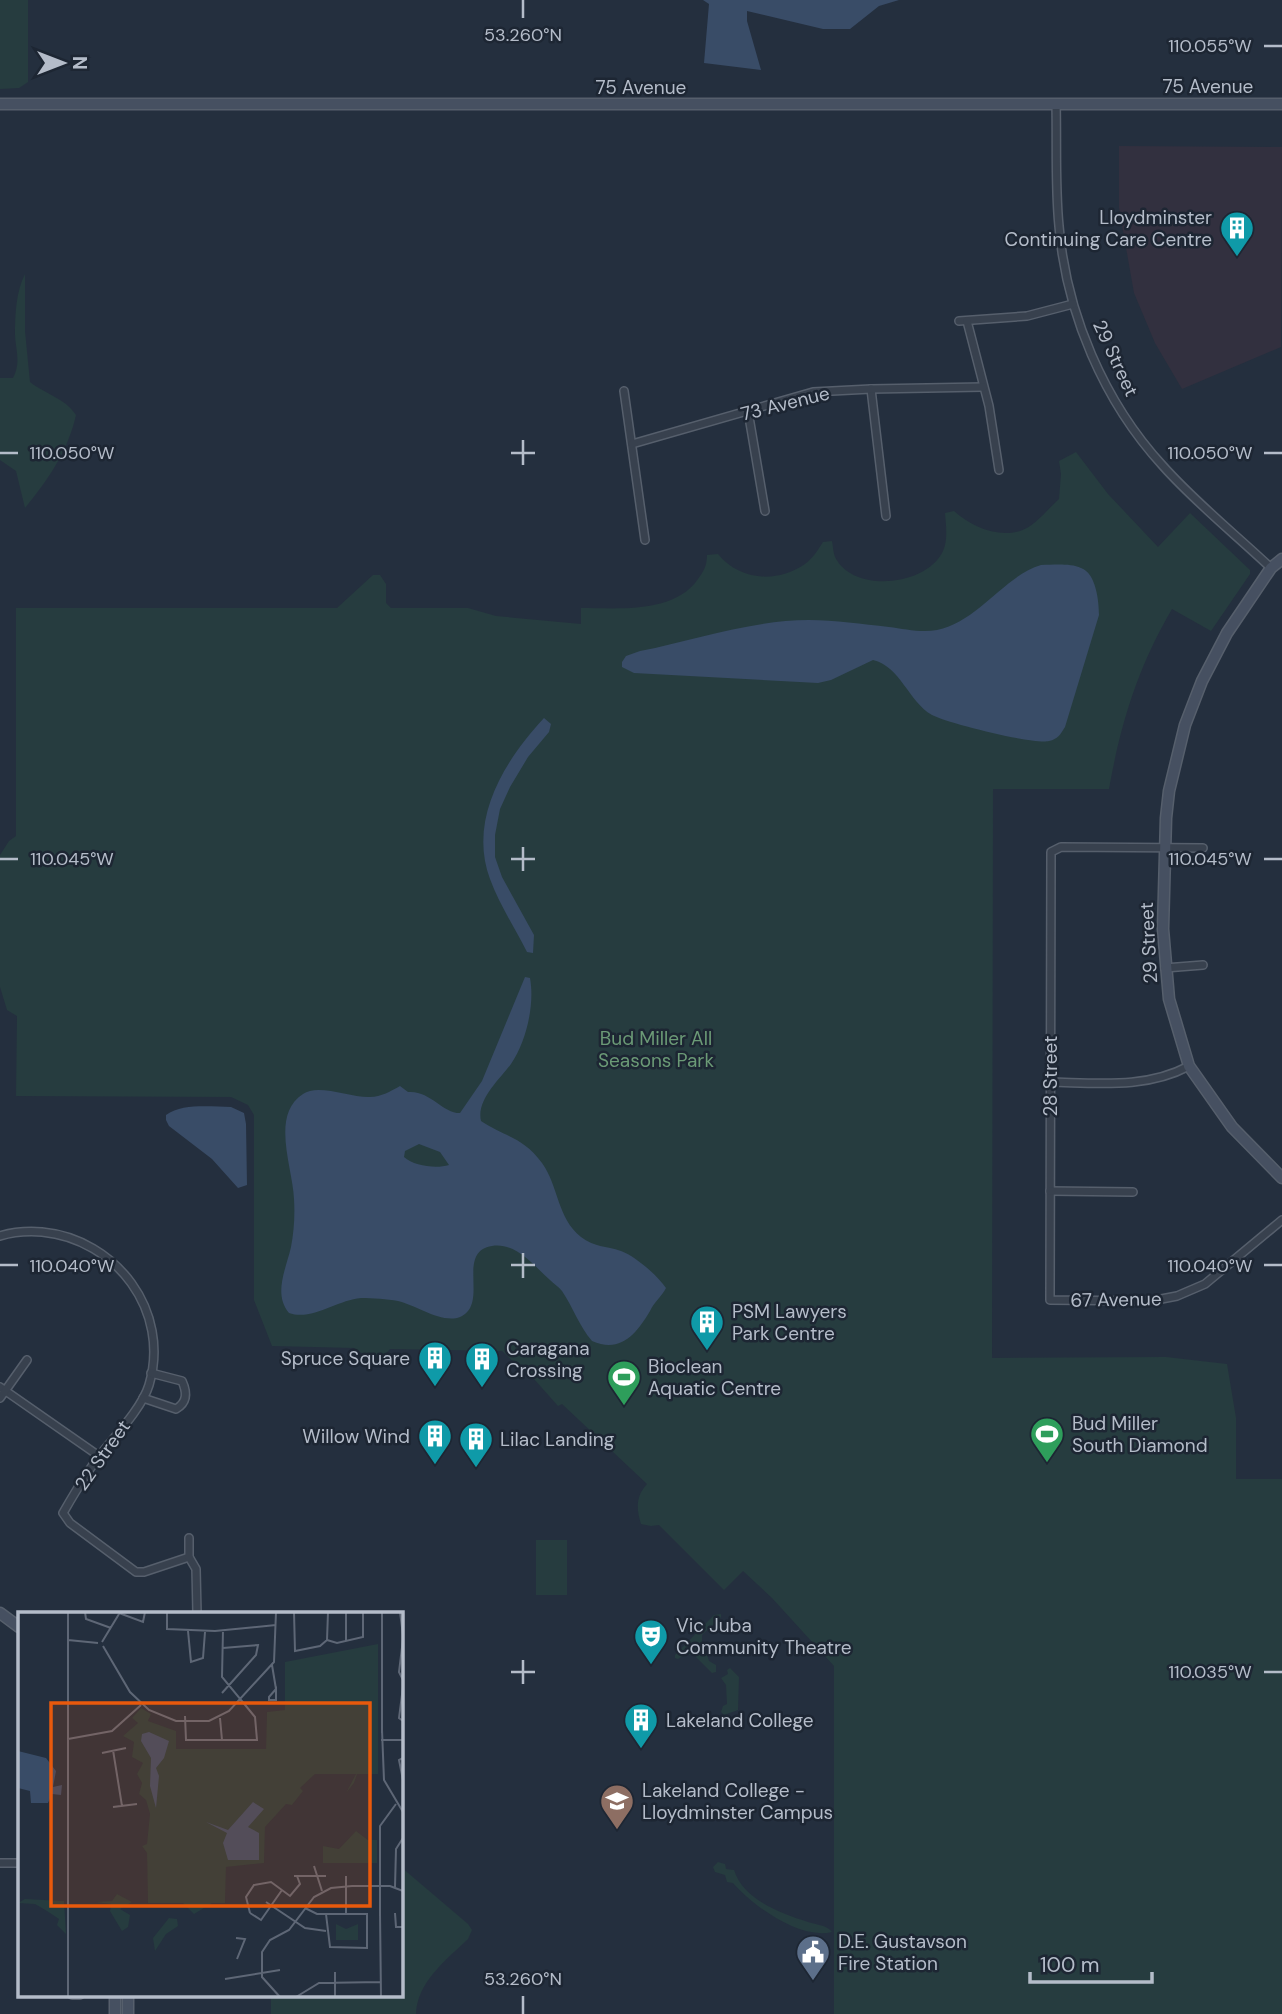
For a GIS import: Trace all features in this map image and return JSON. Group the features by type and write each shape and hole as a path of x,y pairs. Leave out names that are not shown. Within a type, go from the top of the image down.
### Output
{"main road":[{"name":"75 Avenue","path":"0,104 1282,104"},
{"name":"29 Street","path":"1282,559 1271,568 1232,624 1193,701 1169,791 1164,848 1165,968 1169,999 1189,1066 1232,1127 1282,1178"},
{"path":"0,1613 18,1626"},
{"path":"115,1996 115,2014"},
{"path":"128,1996 128,2014"}],"street":[{"name":"29 Street","path":"1056,104 1059,227 1073,304 1107,385 1130,425 1161,464 1195,500 1271,568"},
{"path":"999,470 989,406 963,321 1027,316 1073,304"},
{"name":"73 Avenue","path":"632,444 813,392 871,388 983,387"},
{"path":"871,388 886,516"},
{"path":"624,391 645,540"},
{"path":"748,411 765,511"},
{"name":"28 Street","path":"1050,1300 1051,852 1061,847 1164,848"},
{"path":"1164,848 1203,848"},
{"path":"1165,968 1203,965"},
{"path":"1051,1082 1146,1082 1189,1066"},
{"path":"1050,1191 1133,1192"},
{"name":"67 Avenue","path":"1050,1300 1152,1301 1177,1296 1205,1284 1282,1220"},
{"name":"22 Street","path":"0,1236 20,1233 58,1234 75,1238 93,1246 130,1281 145,1308 153,1338 148,1387 63,1513 70,1523 136,1572 144,1572 188,1557"},
{"path":"0,1398 3,1388 27,1360"},
{"path":"143,1398 176,1409 185,1401 186,1391 182,1381 151,1373"},
{"path":"3,1388 99,1456"},
{"path":"189,1538 188,1557 196,1570 197,1612"},
{"path":"0,1863 18,1863"}],"shaded area":[{"path":"1119,146 1282,147 1281,347 1182,389 1155,343 1134,293 1119,208"}],"green space":[{"path":"0,0 28,0 28,82 19,88 0,89"},
{"path":"25,274 25,331 30,382 61,400 76,415 68,441 56,464 25,508 16,471 0,460 0,378 13,378 17,367 16,311"},
{"name":"Bud Miller All Seasons Park","path":"1076,452 1108,494 1158,547 1190,513 1250,570 1250,574 1211,631 1172,609 1149,652 1132,696 1109,789 993,789 992,1358 1166,1357 1227,1364 1236,1418 1236,1479 1282,1479 1282,2014 834,2014 834,1666 772,1598 743,1571 724,1590 659,1525 641,1524 638,1502 647,1484 562,1404 558,1406 526,1370 523,1371 502,1351 390,1349 382,1356 372,1357 354,1348 272,1346 254,1300 254,1115 248,1105 231,1097 16,1096 17,1016 7,1010 0,987 0,855 9,841 16,836 16,608 337,608 373,575 380,575 386,584 386,603 391,608 468,608 496,616 581,624 581,608 644,607 675,598 688,590 698,579 705,568 707,555 718,554 727,563 747,574 782,575 805,564 823,542 832,541 835,557 844,569 857,577 890,581 922,572 935,563 946,542 945,513 954,511 976,526 993,532 1011,533 1030,526 1059,499 1059,461"},
{"path":"536,1540 567,1540 567,1595 536,1595"},
{"path":"721,1614 702,1635 702,1650 709,1661 716,1665 716,1672 712,1673 694,1655 675,1658 714,1615"},
{"path":"730,1668 739,1677 738,1710 724,1715 721,1712 727,1704 726,1685 721,1678 728,1674 727,1670"},
{"path":"718,1862 725,1864 726,1869 734,1870 745,1889 764,1904 832,1932 806,1931 778,1919 752,1901 733,1883 727,1882 725,1875 715,1872 713,1867"},
{"path":"402,1868 472,1930 468,1939 427,1982 421,1992 416,2014 271,2014 271,1996 402,1996"}],"water":[{"path":"703,0 899,0 879,6 850,29 823,29 747,11 747,21 761,70 704,63 709,4"},
{"path":"1041,565 1072,565 1086,571 1096,588 1099,609 1065,727 1055,739 1049,741 1026,740 990,732 932,715 891,670 873,660 831,680 818,683 634,673 622,667 626,656 640,651 766,623 819,620 919,631 937,630 966,618 1015,579"},
{"path":"544,718 551,724 549,732 528,757 510,787 500,809 495,835 495,857 502,877 534,935 533,953 527,952 490,879 484,857 484,835 487,813 504,772"},
{"path":"525,977 530,978 531,1000 525,1034 511,1064 485,1098 480,1113 481,1121 535,1154 548,1172 567,1221 581,1237 633,1257 666,1288 640,1327 620,1343 611,1345 592,1341 560,1289 524,1256 501,1246 481,1250 476,1258 472,1301 468,1310 460,1317 445,1318 398,1301 366,1298 307,1314 289,1313 284,1306 281,1290 294,1223 293,1186 285,1128 293,1103 309,1091 326,1090 370,1097 382,1095 400,1086 408,1092 423,1094 447,1109 460,1113 482,1081","holes":["419,1144 440,1152 449,1165 425,1166 404,1157 405,1151"]},
{"path":"197,1106 231,1107 244,1113 246,1124 247,1185 238,1188 212,1159 169,1126 166,1120 166,1115 181,1109"}],"place":[{"name":"Lloydminster Continuing Care Centre","path":"1237,258"},
{"name":"PSM Lawyers Park Centre","path":"707,1352"},
{"name":"Spruce Square","path":"435,1388"},
{"name":"Caragana Crossing","path":"482,1389"},
{"name":"Bioclean Aquatic Centre","path":"624,1407"},
{"name":"Bud Miller South Diamond","path":"1047,1464"},
{"name":"Willow Wind","path":"435,1466"},
{"name":"Lilac Landing","path":"476,1469"},
{"name":"Vic Juba Community Theatre","path":"651,1666"},
{"name":"Lakeland College","path":"641,1750"},
{"name":"Lakeland College - Lloydminster Campus","path":"617,1831"},
{"name":"D.E. Gustavson Fire Station","path":"813,1982"}]}
